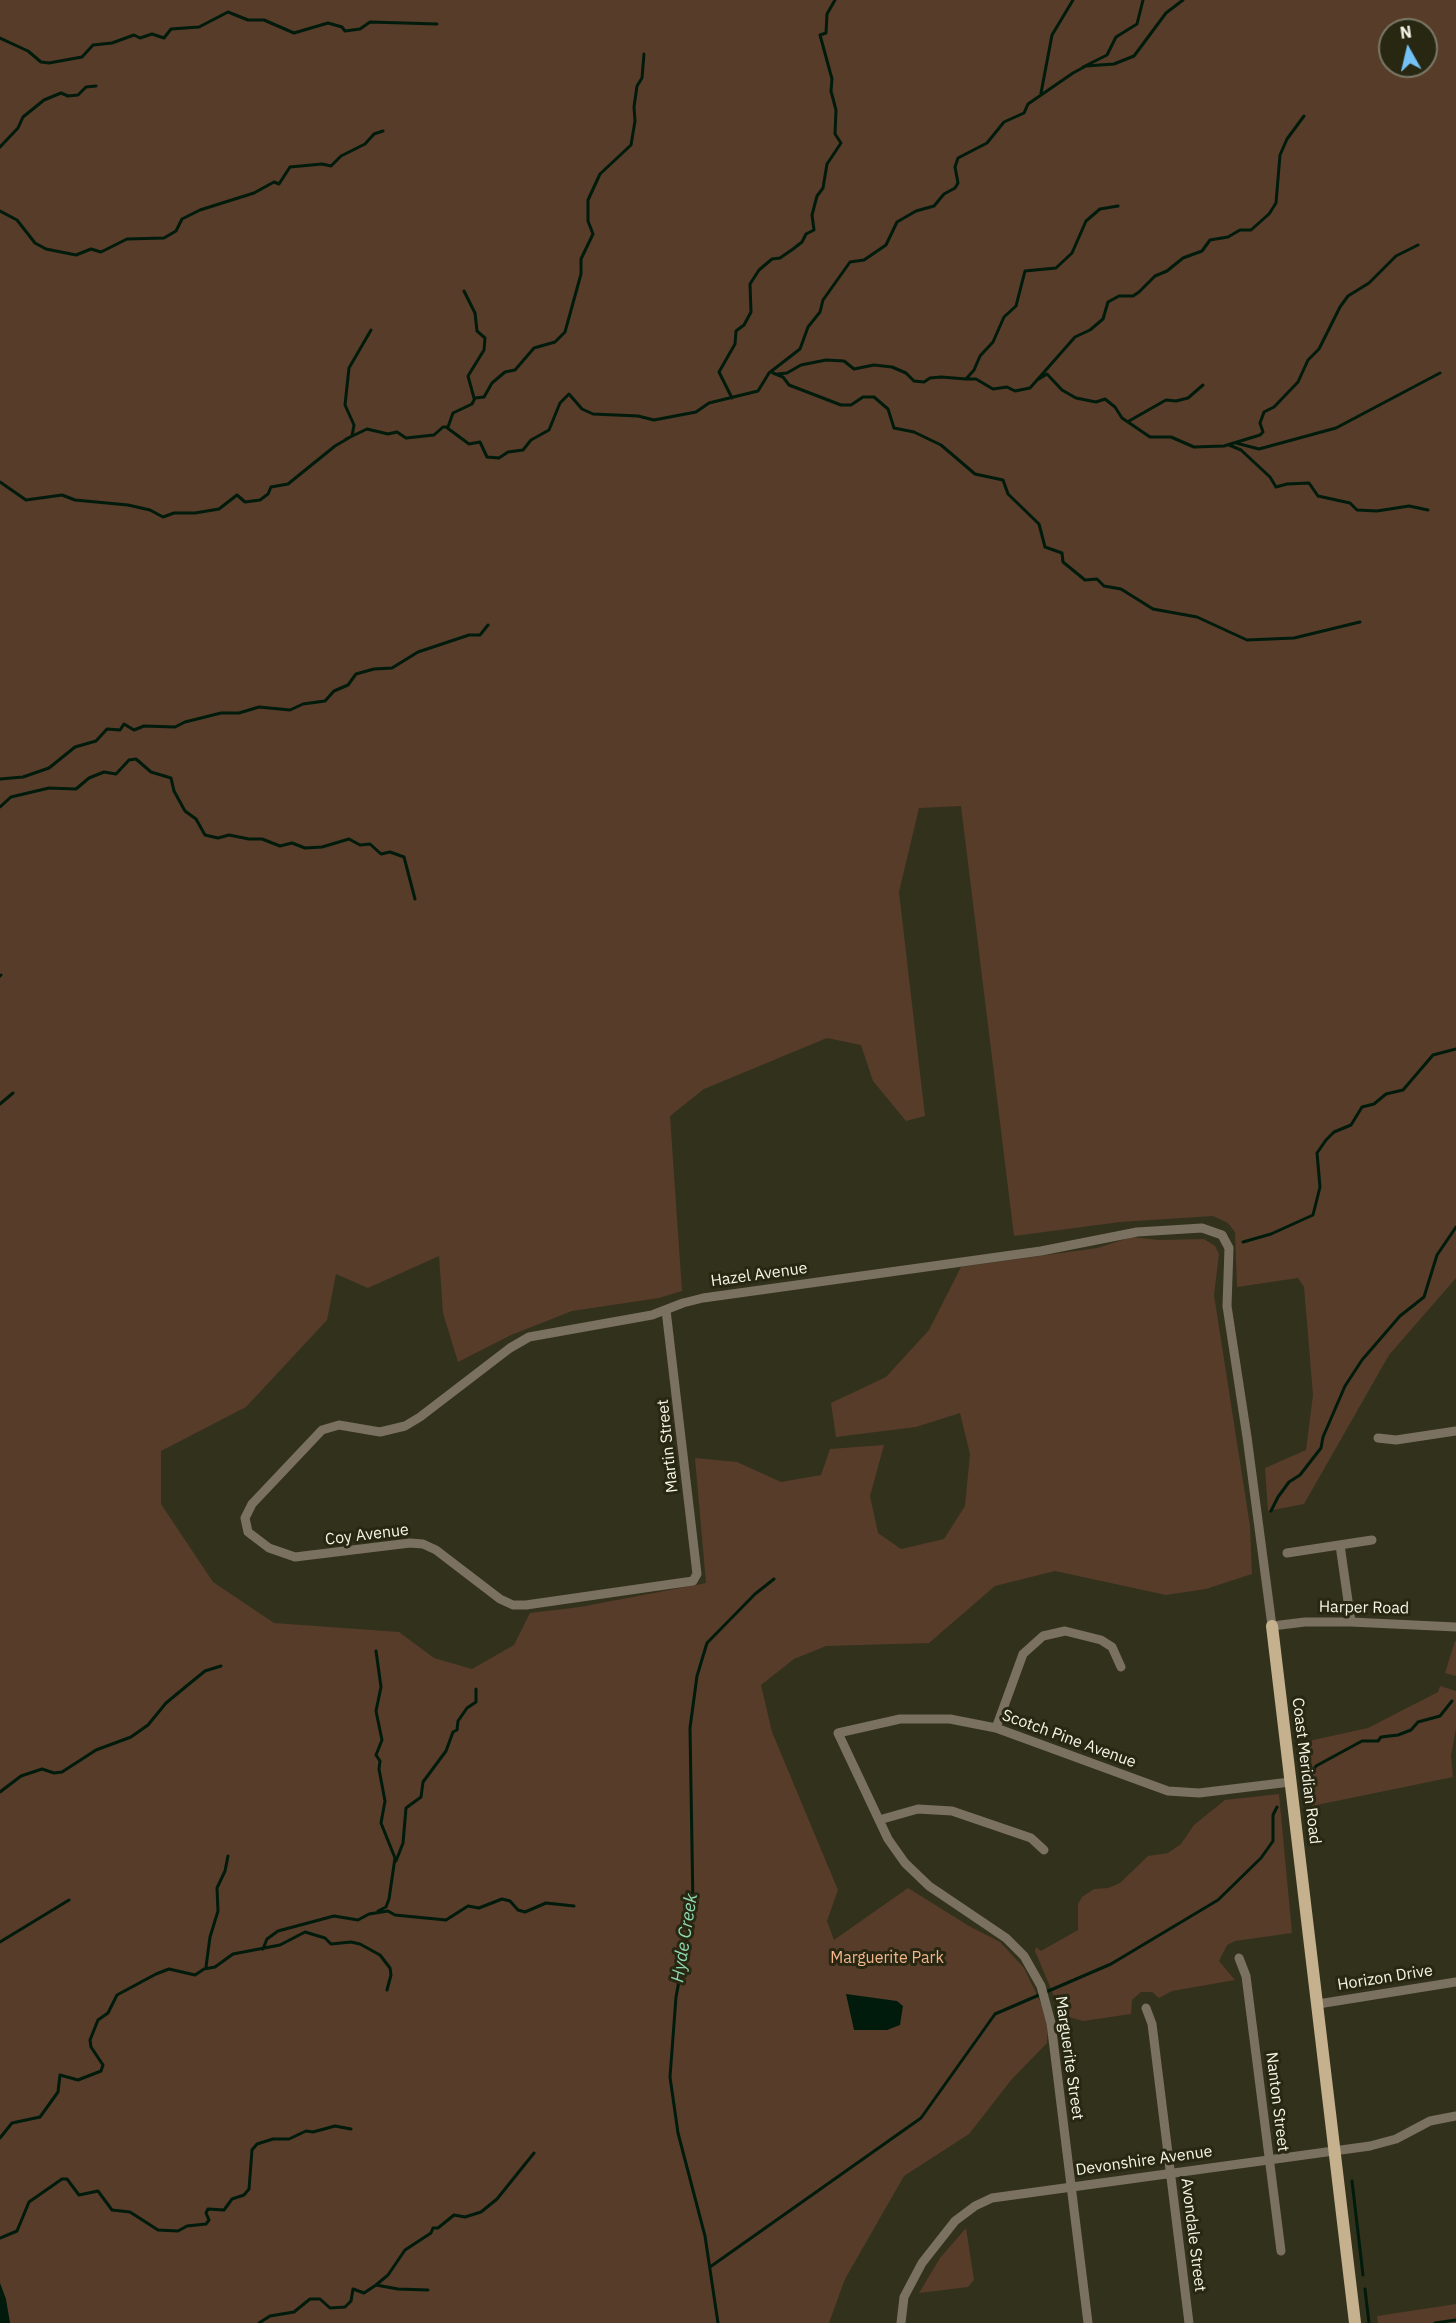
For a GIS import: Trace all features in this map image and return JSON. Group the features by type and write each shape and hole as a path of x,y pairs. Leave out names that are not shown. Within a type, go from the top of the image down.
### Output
{"main road":[{"name":"Coast Meridian Road","path":"1272,1626 1355,2323"}],"street":[{"name":"Hazel Avenue","path":"339,1425 372,1432 396,1429 420,1417 521,1341 546,1332 652,1315 703,1298 1053,1249 1137,1232 1183,1228 1214,1230"},
{"name":"Coast Meridian Road","path":"1214,1230 1224,1238 1229,1248 1227,1306 1272,1626"},
{"name":"Martin Street","path":"666,1310 697,1578"},
{"name":"Coy Avenue","path":"339,1425 326,1428 317,1435 248,1509 245,1522 248,1532 269,1548 286,1556 304,1558 410,1543 423,1544 436,1550 500,1599 520,1605 693,1581 697,1578"},
{"path":"1378,1438 1396,1440 1456,1431"},
{"path":"1287,1553 1372,1540"},
{"path":"1340,1545 1351,1622"},
{"name":"Harper Road","path":"1272,1626 1305,1622 1351,1622 1456,1627"},
{"path":"996,1728 1023,1654 1043,1636 1065,1631 1105,1641 1112,1647 1121,1667"},
{"name":"Scotch Pine Avenue","path":"838,1733 886,1721 921,1717 959,1720 996,1728 1176,1792 1199,1793 1290,1782"},
{"name":"Marguerite Street","path":"838,1733 893,1848 919,1878 1001,1934 1017,1948 1032,1969 1047,2004 1088,2323"},
{"path":"879,1820 918,1809 952,1811 1031,1838 1044,1850"},
{"name":"Nanton Street","path":"1239,1958 1246,1976 1281,2252"},
{"name":"Horizon Drive","path":"1318,2004 1456,1982"},
{"name":"Avondale Street","path":"1146,2008 1152,2024 1188,2323"},
{"name":"Devonshire Avenue","path":"901,2323 904,2297 914,2274 949,2228 961,2216 984,2202 1000,2196 1335,2151 1389,2141 1423,2124 1456,2115"}],"green space":[{"name":"Marguerite Park","path":"0,0 1456,0 1456,1278 1389,1355 1304,1504 1268,1511 1265,1468 1306,1450 1313,1395 1304,1287 1298,1278 1237,1287 1235,1232 1228,1223 1213,1216 1120,1222 1014,1236 961,806 919,808 899,892 925,1116 906,1121 873,1081 861,1045 827,1038 704,1089 670,1116 682,1291 659,1298 572,1311 511,1335 458,1362 443,1313 439,1256 368,1288 336,1274 327,1320 246,1407 161,1451 161,1504 213,1582 274,1623 399,1632 434,1658 472,1669 514,1645 530,1613 580,1607 706,1583 695,1458 737,1462 781,1482 821,1475 830,1449 884,1445 870,1496 878,1533 901,1549 944,1539 965,1506 970,1454 960,1413 916,1427 836,1437 831,1403 886,1377 929,1330 961,1267 1097,1248 1132,1237 1159,1240 1204,1239 1215,1246 1219,1254 1214,1295 1250,1526 1252,1574 1206,1589 1166,1595 1055,1571 995,1586 929,1643 826,1646 794,1659 761,1685 772,1732 838,1890 827,1921 834,1940 908,1888 969,1926 1000,1942 1024,1968 1048,2018 1047,2043 1012,2079 969,2134 904,2176 845,2279 829,2323 10,2323 0,2283"},
{"path":"1456,1641 1456,1676 1445,1673"},
{"path":"1440,1686 1456,1691 1456,1728 1451,1756 1453,1777 1312,1806 1304,1742 1368,1728 1438,1692"},
{"path":"1279,1794 1292,1933 1235,1941 1227,1945 1219,1961 1235,1980 1172,1991 1159,1998 1152,1992 1141,1992 1132,2000 1131,2014 1083,2021 1062,2015 1035,1951 1036,1947 1041,1951 1078,1930 1078,1904 1082,1897 1094,1889 1108,1888 1120,1883 1148,1856 1168,1853 1181,1844 1194,1825 1225,1800"},
{"path":"966,2228 974,2280 968,2287 919,2293 940,2258"},
{"path":"1456,2304 1456,2323 1378,2323 1377,2316"}],"shaded area":[{"path":"846,1994 897,2001 903,2006 900,2025 887,2030 854,2030"},
{"path":"0,2283 6,2299 10,2323 0,2323"}],"waterway":[{"path":"732,398 719,372 735,344 736,331 744,325 751,312 750,284 759,270 772,259 780,258 802,242 806,234 814,230 812,215 817,196 823,188 827,164 841,143 835,134 836,110 831,91 832,79 820,35 826,33 827,14 835,0"},
{"path":"1041,93 1052,35 1073,0"},
{"path":"1083,67 1107,55 1116,37 1137,24 1143,0"},
{"path":"446,427 469,444 480,442 487,457 499,458 508,452 523,450 531,440 549,430 560,403 569,394 582,409 593,414 638,416 654,420 696,412 709,403 758,391 769,373 800,349 808,327 820,312 823,300 850,262 864,260 886,245 897,222 916,211 934,206 944,194 955,188 958,183 955,167 958,158 987,143 1004,122 1024,113 1028,104 1073,73 1086,66 1114,64 1134,56 1166,13 1183,0"},
{"path":"0,38 28,51 41,62 49,63 82,57 93,45 112,43 134,35 140,38 152,34 164,38 171,29 199,27 228,12 248,20 264,20 294,33 328,23 342,27 345,31 360,29 370,22 437,24"},
{"path":"346,439 367,429 388,434 397,432 406,438 434,435 443,427 448,427 453,413 472,404 475,398 484,397 492,383 505,372 515,370 534,348 555,342 565,332 581,274 581,259 593,234 588,221 588,200 600,174 631,145 635,121 634,107 637,86 642,78 644,54"},
{"path":"0,147 18,128 23,117 44,100 61,93 68,96 78,95 86,87 96,86"},
{"path":"966,379 976,379 993,389 1007,387 1015,391 1030,388 1075,337 1090,330 1103,319 1108,302 1119,296 1133,296 1155,276 1167,271 1183,258 1202,251 1210,240 1228,237 1240,230 1251,230 1269,214 1276,203 1280,155 1287,139 1304,116"},
{"path":"0,211 17,220 35,243 46,249 76,255 91,249 101,252 127,239 164,238 176,231 182,219 200,210 254,193 274,182 279,184 290,167 322,164 331,166 341,156 365,144 374,134 383,131"},
{"path":"778,374 787,373 801,365 826,360 844,361 854,369 874,365 892,367 906,373 914,381 924,382 930,378 941,377 966,379 974,370 980,356 993,342 1004,317 1016,306 1025,271 1056,268 1072,253 1086,221 1100,209 1118,206"},
{"path":"1039,379 1047,374 1062,390 1076,398 1096,402 1105,399 1115,407 1122,418 1150,437 1171,437 1194,447 1224,446 1260,435 1263,432 1260,423 1264,412 1274,407 1298,382 1308,360 1319,349 1348,296 1369,283 1396,256 1418,245"},
{"path":"464,291 475,313 477,331 485,338 484,350 468,376 474,398"},
{"path":"0,482 26,500 62,495 75,500 128,505 150,510 163,517 174,513 195,513 219,509 237,495 245,502 260,500 268,494 271,487 288,484 335,446 352,436 354,425 345,405 349,368 371,330"},
{"path":"773,373 783,377 789,385 841,405 851,405 863,397 874,397 888,409 894,428 914,432 941,445 975,474 1003,480 1008,494 1039,524 1045,547 1062,553 1063,562 1085,580 1097,579 1104,586 1121,589 1153,609 1197,617 1247,640 1294,638 1360,622"},
{"path":"1236,443 1259,449 1336,428 1440,373"},
{"path":"1129,421 1166,400 1176,401 1188,398 1203,385"},
{"path":"1229,445 1241,450 1270,477 1276,487 1309,483 1318,496 1350,503 1357,510 1377,511 1409,506 1428,510"},
{"path":"0,779 23,777 49,768 75,747 96,741 107,729 120,730 124,724 134,730 144,726 175,727 185,722 221,713 239,713 259,707 290,710 303,704 325,701 334,691 348,685 356,674 374,669 392,668 418,652 469,635 480,635 488,625"},
{"path":"0,807 11,797 49,788 76,789 89,778 104,772 116,774 129,760 136,759 151,772 171,778 174,791 185,811 196,819 205,835 218,838 229,835 262,839 280,846 292,843 305,848 322,847 349,839 360,845 370,844 381,854 390,852 404,857 415,899"},
{"name":"Hyde Creek","path":"1243,1242 1271,1234 1313,1215 1320,1187 1317,1153 1326,1140 1334,1132 1351,1125 1362,1107 1374,1104 1386,1094 1403,1090 1433,1055 1456,1049"},
{"path":"0,1104 13,1093"},
{"path":"1271,1511 1289,1482 1300,1475 1321,1448 1323,1437 1345,1386 1362,1360 1400,1316 1424,1297 1437,1255 1456,1227"},
{"name":"Hyde Creek","path":"718,2323 705,2236 678,2133 670,2077 676,1997 693,1907 690,1728 697,1676 707,1643 755,1594 774,1579"},
{"path":"376,1651 381,1687 376,1711 382,1740 376,1755 380,1761 379,1769 385,1801 381,1823 395,1858 389,1899 386,1907 378,1911"},
{"path":"0,1792 21,1776 42,1769 54,1773 62,1772 96,1750 131,1737 148,1725 166,1703 205,1671 221,1666"},
{"path":"396,1861 403,1843 406,1808 421,1797 423,1782 446,1751 453,1732 457,1730 458,1721 467,1708 476,1702 476,1689"},
{"path":"1309,1778 1316,1766 1362,1741 1378,1741 1381,1737 1398,1735 1411,1730 1418,1722 1440,1716 1452,1701"},
{"path":"710,2267 921,2118 995,2014 1111,1964 1218,1900 1261,1858 1273,1841 1273,1815 1277,1807"},
{"path":"206,1967 210,1937 218,1911 217,1888 225,1871 228,1856"},
{"path":"263,1949 267,1939 278,1931 334,1916 358,1920 369,1914 388,1911 395,1915 446,1920 468,1906 479,1908 502,1899 510,1901 518,1910 525,1912 546,1903 574,1906"},
{"path":"0,1942 69,1900"},
{"path":"0,2138 12,2123 40,2117 58,2092 60,2075 78,2080 101,2071 103,2065 91,2047 90,2040 98,2020 108,2013 117,1995 169,1969 195,1975 204,1969 215,1967 233,1954 280,1945 305,1932 325,1938 331,1944 351,1942 360,1944 380,1955 390,1968 391,1975 387,1990"},
{"path":"0,2238 17,2231 29,2202 62,2179 67,2179 79,2195 98,2191 112,2210 130,2212 158,2230 178,2231 187,2226 206,2224 209,2220 206,2213 208,2209 224,2210 232,2199 244,2195 249,2189 252,2150 257,2144 273,2139 289,2139 306,2131 313,2132 335,2126 351,2129"},
{"path":"259,2323 270,2316 294,2312 310,2299 320,2299 330,2308 345,2307 351,2301 353,2289 364,2293 376,2285 388,2275 405,2250 431,2233 433,2228 438,2228 454,2215 465,2217 481,2212 497,2199 534,2153"},
{"path":"1352,2181 1363,2275"},
{"path":"376,2285 398,2289 428,2290"},
{"path":"1365,2289 1369,2323"},
{"path":"1435,2323 1456,2320"}]}
